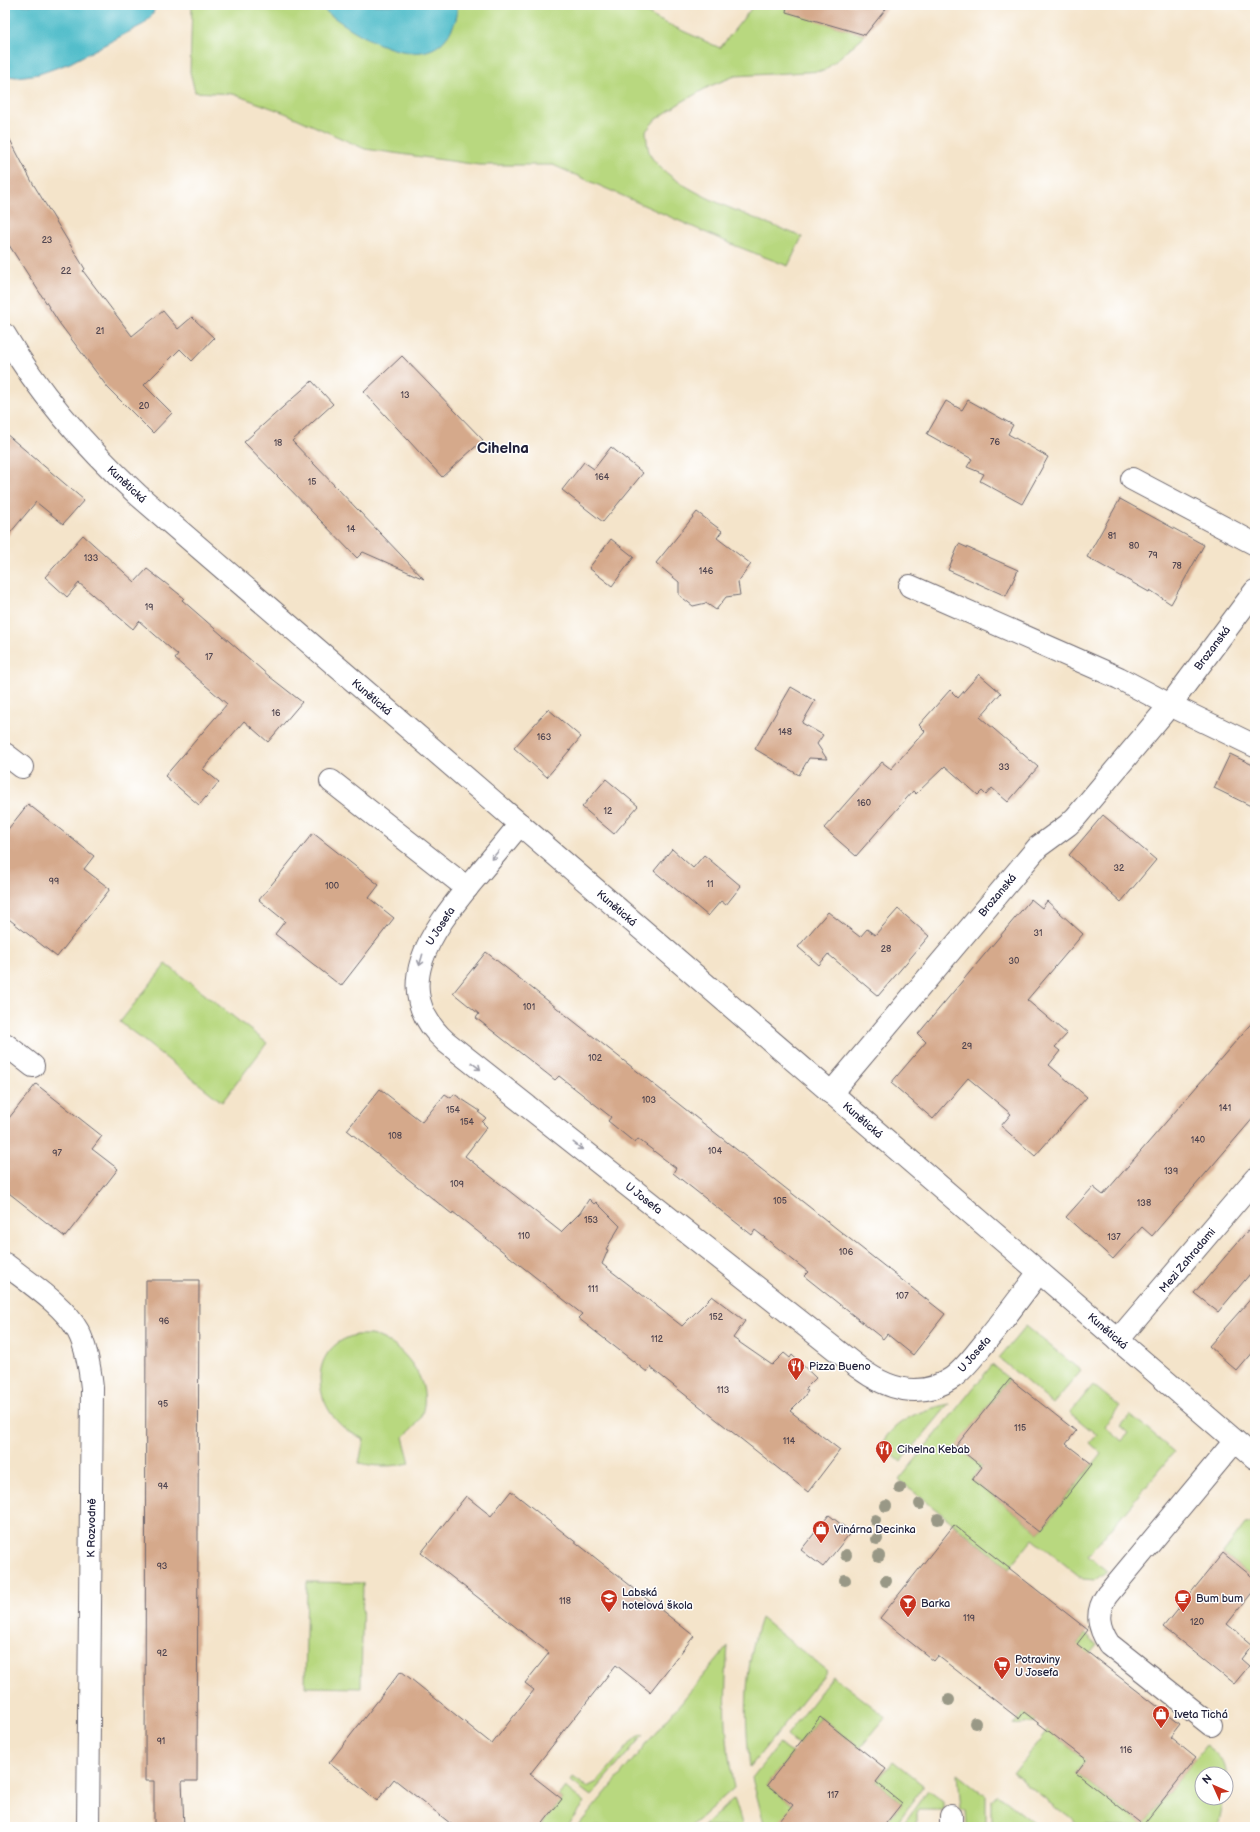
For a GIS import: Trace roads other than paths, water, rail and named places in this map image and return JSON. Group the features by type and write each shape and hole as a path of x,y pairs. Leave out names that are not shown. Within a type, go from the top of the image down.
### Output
{"street":[{"name":"Kunětická","path":"5,335 58,410 83,440 119,478 1255,1458"},
{"path":"1132,479 1255,544"},
{"path":"910,586 1119,678 1170,705 1255,746"},
{"name":"Brozanská","path":"831,1093 1038,847 1068,825 1076,817 1170,705 1255,591"},
{"path":"331,781 467,888"},
{"name":"U Josefa","path":"520,824 467,888 431,937 423,954 418,970 418,1002 422,1013 433,1029 446,1042 872,1378 887,1385 909,1391 921,1391 937,1386 951,1378 964,1368 1014,1307 1039,1272"},
{"path":"5,1044 33,1066"},
{"name":"Mezi Zahradami","path":"1118,1340 1255,1179"},
{"name":"K Rozvodně","path":"5,1264 66,1315 78,1330 90,1367 92,1388 88,1827"},
{"path":"1211,1725 1109,1644 1100,1626 1098,1615 1100,1605 1106,1595 1235,1441"}],"water":[{"path":"5,5 155,5 153,14 144,24 70,63 39,74 17,77 5,76"},
{"path":"318,5 456,5 457,12 456,20 449,34 436,47 421,52 402,51 383,45 346,26"}],"place":[{"name":"Pizza Bueno","path":"796,1381"},
{"name":"Cihelna Kebab","path":"884,1464"},
{"name":"Vinárna Decinka","path":"821,1544"},
{"name":"Labská hotelová škola","path":"609,1613"},
{"name":"Bum bum","path":"1183,1613"},
{"name":"Barka","path":"908,1618"},
{"name":"Potraviny U Josefa","path":"1002,1680"},
{"name":"Iveta Tichá","path":"1161,1729"}],"district":[{"name":"Cihelna","path":"503,448"}]}
